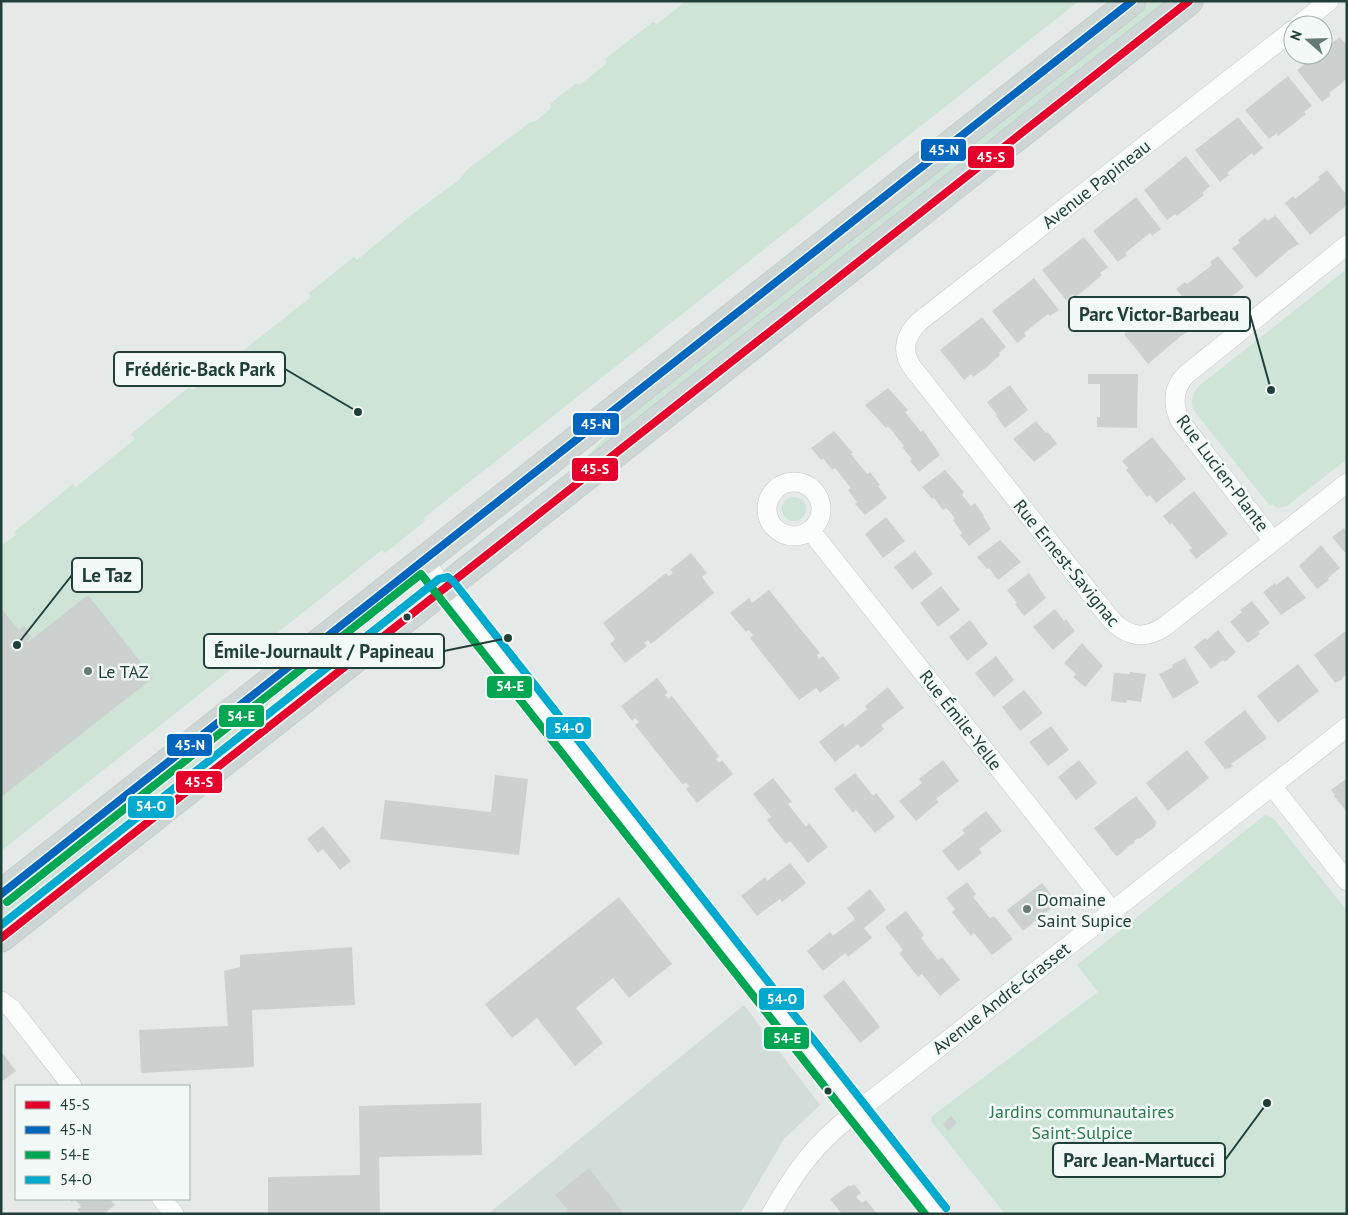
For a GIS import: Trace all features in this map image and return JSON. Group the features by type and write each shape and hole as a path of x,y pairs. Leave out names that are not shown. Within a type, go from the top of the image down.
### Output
{"main road":[{"path":"1,894 1132,1"},
{"path":"1,938 1189,1"}],"street":[{"path":"1312,15 1329,1"},
{"name":"Avenue Papineau","path":"905,344 909,333 920,321 1283,38"},
{"name":"Rue Lucien-Plante","path":"1273,541 1180,420 1174,405 1175,393 1179,382 1187,374 1347,245"},
{"name":"Rue Ernest-Savignac","path":"905,344 907,358 912,367 1108,616 1126,632 1142,635 1158,631 1347,483"},
{"name":"Rue Émile-Yelle","path":"810,530 1112,911"},
{"path":"423,560 938,1214"},
{"name":"Avenue André-Grasset","path":"771,1214 795,1174 810,1154 827,1136 857,1110 1347,727"},
{"path":"1272,786 1347,881"},
{"path":"1,1001 12,1009 71,1085"},
{"path":"163,1200 174,1214"}],"shaded area":[{"path":"744,1005 820,1105 784,1139 740,1214 488,1214"}],"green space":[{"path":"686,1 1079,1 423,518 425,521 385,553 382,550 1,851 1,546 16,535 14,532 73,484 76,487 135,439 131,434 189,387 193,390 311,297 309,293 354,257 357,260 410,216 459,180 468,169 528,124 537,120 551,108 550,104 576,83 580,85 607,63 605,59 653,22 657,24"},
{"path":"1152,1 1169,1 575,469 574,467 636,409"},
{"path":"1347,269 1347,459 1287,506 1278,508 1272,504 1270,506 1195,412 1192,405 1193,395 1199,386"},
{"path":"794,497 803,500 806,509 803,518 794,521 785,518 782,509 785,500"},
{"path":"292,680 293,682 270,702 245,729 1,923 1,909"},
{"name":"Jardins communautaires Saint-Sulpice","path":"1265,815 1274,819 1347,911 1347,1214 1005,1214 931,1121 932,1116 1098,992 1077,965"}],"building":[{"path":"1340,37 1347,46 1347,79 1329,93 1331,95 1322,102 1297,70 1303,65 1333,65 1333,42"},
{"path":"1288,76 1312,106 1304,112 1306,114 1278,136 1277,133 1269,139 1245,110"},
{"path":"1238,117 1263,148 1254,156 1252,153 1227,173 1229,175 1220,182 1195,150"},
{"path":"1186,156 1210,186 1202,193 1204,195 1177,216 1175,214 1167,220 1144,190"},
{"path":"1327,170 1347,195 1347,205 1310,235 1285,203 1293,196 1295,199 1320,179 1318,177"},
{"path":"1136,197 1161,229 1152,236 1150,233 1125,253 1127,255 1118,262 1093,231"},
{"path":"1275,215 1299,244 1256,278 1232,248 1240,243 1238,240 1265,218 1268,221"},
{"path":"1084,237 1108,267 1088,287 1075,297 1073,294 1066,300 1042,270"},
{"path":"1218,256 1244,287 1202,320 1176,289 1185,282 1187,284 1212,265 1210,262"},
{"path":"1034,278 1059,310 1050,316 1048,314 1024,333 1026,336 1017,343 992,311"},
{"path":"1167,300 1191,330 1148,364 1124,334 1132,327 1130,325 1142,315"},
{"path":"982,317 1006,347 987,367 973,377 971,374 964,380 940,350"},
{"path":"1088,374 1138,374 1137,428 1097,427 1097,417 1100,417 1100,384 1088,384"},
{"path":"1010,385 1028,410 1005,428 987,402"},
{"path":"888,388 908,410 905,412 921,432 923,430 940,455 919,472 910,461 912,459 902,447 904,446 888,426 886,428 865,405"},
{"path":"1036,421 1057,444 1034,462 1013,439"},
{"path":"834,431 853,453 851,454 867,474 870,472 887,498 865,515 855,504 857,502 848,490 851,488 835,468 832,470 823,458 821,460 811,448"},
{"path":"1152,437 1186,479 1156,503 1150,495 1147,497 1126,470 1128,468 1122,461"},
{"path":"945,470 964,492 962,495 971,506 975,503 991,529 969,546 960,535 962,533 953,520 955,519 951,513 946,508 943,510 922,487"},
{"path":"1194,491 1228,534 1196,559 1189,550 1192,548 1172,523 1170,525 1163,516"},
{"path":"886,517 905,541 883,558 865,534"},
{"path":"1344,528 1345,530 1347,529 1347,555 1332,537"},
{"path":"1000,540 1021,562 998,580 977,557"},
{"path":"1321,545 1340,568 1317,589 1299,566"},
{"path":"915,551 933,574 912,590 894,567"},
{"path":"691,553 707,573 702,577 714,593 651,644 648,640 644,643 647,646 625,663 610,644 615,639 603,623 666,573 669,576 673,573 670,570"},
{"path":"1029,573 1046,598 1024,616 1007,590"},
{"path":"1288,576 1306,598 1281,615 1263,592"},
{"path":"941,586 960,610 938,627 920,603"},
{"path":"769,590 820,653 817,655 819,659 823,656 840,678 820,693 816,688 799,700 750,638 753,635 749,630 746,632 730,613 749,598 752,603"},
{"path":"88,595 153,678 1,797 1,608 19,630 24,626 32,637 28,642"},
{"path":"1252,601 1270,623 1248,643 1230,622 1242,612 1240,610"},
{"path":"1055,609 1075,631 1053,650 1033,627"},
{"path":"970,620 988,644 967,661 949,637"},
{"path":"1218,630 1236,652 1225,662 1223,660 1211,669 1194,647 1205,638 1207,640"},
{"path":"1347,630 1347,674 1343,679 1335,683 1314,655"},
{"path":"1082,643 1103,666 1085,687 1073,677 1076,674 1064,663"},
{"path":"996,656 1014,680 994,697 975,673"},
{"path":"1185,658 1199,683 1173,699 1159,674"},
{"path":"1298,664 1319,691 1278,723 1257,696"},
{"path":"1130,672 1146,674 1141,702 1127,700 1126,703 1111,701 1114,673 1130,674"},
{"path":"657,678 668,692 665,695 668,699 672,696 719,756 716,759 719,763 722,760 733,774 697,803 686,789 689,786 686,782 683,785 635,725 639,722 635,718 632,721 621,706"},
{"path":"888,687 904,708 881,725 884,729 861,748 858,744 835,762 819,742 843,723 845,727 867,709 865,706"},
{"path":"1024,690 1043,713 1020,731 1002,707"},
{"path":"1245,710 1266,739 1231,764 1233,766 1229,769 1225,769 1204,742"},
{"path":"1051,726 1069,750 1048,766 1029,742"},
{"path":"1187,750 1209,778 1168,811 1146,783"},
{"path":"943,760 959,781 936,799 939,802 916,821 899,801 922,783 919,779"},
{"path":"1079,760 1097,783 1076,800 1058,777"},
{"path":"855,773 873,796 876,793 895,817 875,833 856,810 853,813 834,789"},
{"path":"495,775 528,779 519,855 380,839 385,800 491,812"},
{"path":"773,778 792,802 788,804 806,827 809,823 828,847 808,863 790,841 786,844 767,820 771,817 753,794"},
{"path":"1347,778 1347,812 1331,790"},
{"path":"1136,796 1157,823 1156,826 1116,856 1094,828"},
{"path":"986,811 1002,831 979,849 982,853 958,871 942,851 965,833 962,830"},
{"path":"323,826 351,861 340,870 323,849 318,853 307,839"},
{"path":"790,863 806,883 782,902 780,899 757,916 741,896 765,877 767,881"},
{"path":"967,882 976,894 973,897 990,918 994,916 1013,939 992,955 974,933 971,936 952,912 955,909 946,898"},
{"path":"1042,883 1058,903 1023,931 1007,910"},
{"path":"870,889 886,910 864,928 872,938 848,957 845,953 823,971 807,951 830,932 833,936 855,919 847,908"},
{"path":"619,897 672,964 629,998 613,978 576,1008 603,1043 575,1066 537,1018 512,1038 485,1004"},
{"path":"906,911 924,935 921,938 938,960 942,957 960,980 940,996 922,974 918,977 899,953 903,950 885,927"},
{"path":"352,947 355,1005 252,1010 254,1067 141,1073 139,1030 228,1026 224,971 240,967 240,955"},
{"path":"844,980 880,1027 860,1043 823,996"},
{"path":"1,1051 16,1071 1,1082"},
{"path":"481,1103 482,1155 379,1157 380,1214 268,1214 268,1177 360,1175 359,1106"},
{"path":"951,1116 957,1123 948,1131 943,1124"},
{"path":"589,1168 624,1214 563,1214 568,1210 555,1195"},
{"path":"854,1184 861,1193 856,1197 862,1203 866,1200 877,1214 842,1214 830,1199 849,1185 850,1187"},
{"path":"75,1200 111,1200 115,1205 104,1214 81,1214 77,1209 81,1207"}],"transit line":[{"name":"45-N","path":"1,894 1132,1"},
{"name":"45-S","path":"1,938 1189,1"},
{"name":"54-E","path":"7,902 421,574 925,1214"},
{"name":"54-O","path":"1,925 439,579 448,577 946,1208"}],"place":[{"name":"Parc Victor-Barbeau","path":"1271,390"},
{"name":"Frédéric-Back Park","path":"358,412"},
{"name":"Émile-Journault / Papineau","path":"508,638"},
{"name":"Le Taz","path":"17,645"},
{"name":"Le TAZ","path":"88,671"},
{"name":"Domaine Saint Supice","path":"1027,909"},
{"name":"Parc Jean-Martucci","path":"1267,1103"}]}
